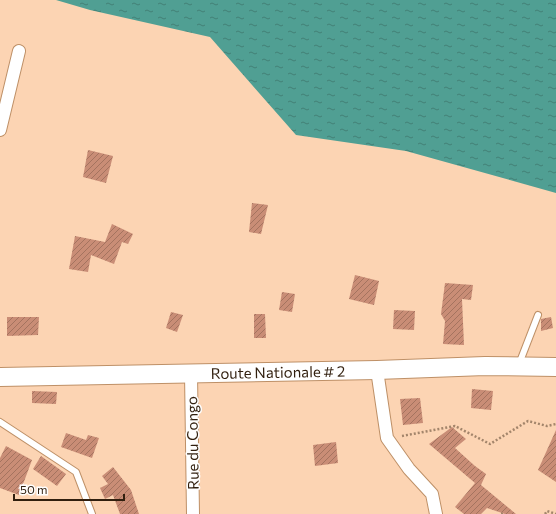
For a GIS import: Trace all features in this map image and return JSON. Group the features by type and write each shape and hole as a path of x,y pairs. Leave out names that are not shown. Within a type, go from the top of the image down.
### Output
{"main road":[{"name":"Route Nationale # 2","path":"0,377 518,366 556,367"}],"street":[{"path":"0,130 19,51"},
{"path":"377,370 387,438 410,469 432,494 436,514"},
{"name":"Rue du Congo","path":"190,373 193,514"}],"lane":[{"path":"518,366 538,315"},
{"path":"0,422 76,472 92,514"}],"path":[{"path":"387,438 455,426 490,444 528,421 547,426 556,424"},
{"path":"545,514 547,511 556,514"}],"water":[{"path":"56,0 556,0 556,193 406,151 296,135 210,37 90,10"}],"building":[{"path":"88,150 113,156 106,183 83,177"},
{"path":"252,203 268,205 261,234 249,232"},
{"path":"112,224 133,234 128,244 122,242 114,264 91,255 88,272 69,269 75,236 105,242"},
{"path":"355,275 379,281 374,305 349,299"},
{"path":"445,283 473,285 471,300 462,299 464,345 443,344 445,321 441,314"},
{"path":"282,292 295,294 292,312 279,310"},
{"path":"394,310 415,311 414,330 393,329"},
{"path":"171,312 183,315 177,332 166,328"},
{"path":"254,314 265,314 266,338 254,338"},
{"path":"7,317 39,317 38,335 7,336"},
{"path":"551,317 553,328 541,331 541,319"},
{"path":"472,389 493,391 491,410 471,408"},
{"path":"32,391 57,392 56,404 32,403"},
{"path":"420,398 423,423 403,425 400,399"},
{"path":"452,427 466,439 455,448 486,474 481,485 516,514 505,514 487,508 481,514 464,514 455,507 475,483 429,444"},
{"path":"556,430 556,482 538,470"},
{"path":"66,433 86,440 88,435 99,438 92,458 61,447"},
{"path":"336,442 338,463 315,466 313,445"},
{"path":"6,446 32,460 19,495 0,488 0,458"},
{"path":"41,456 66,474 57,486 33,469"},
{"path":"113,467 131,490 139,514 120,514 113,495 105,499 100,488 108,484 102,476"}]}
